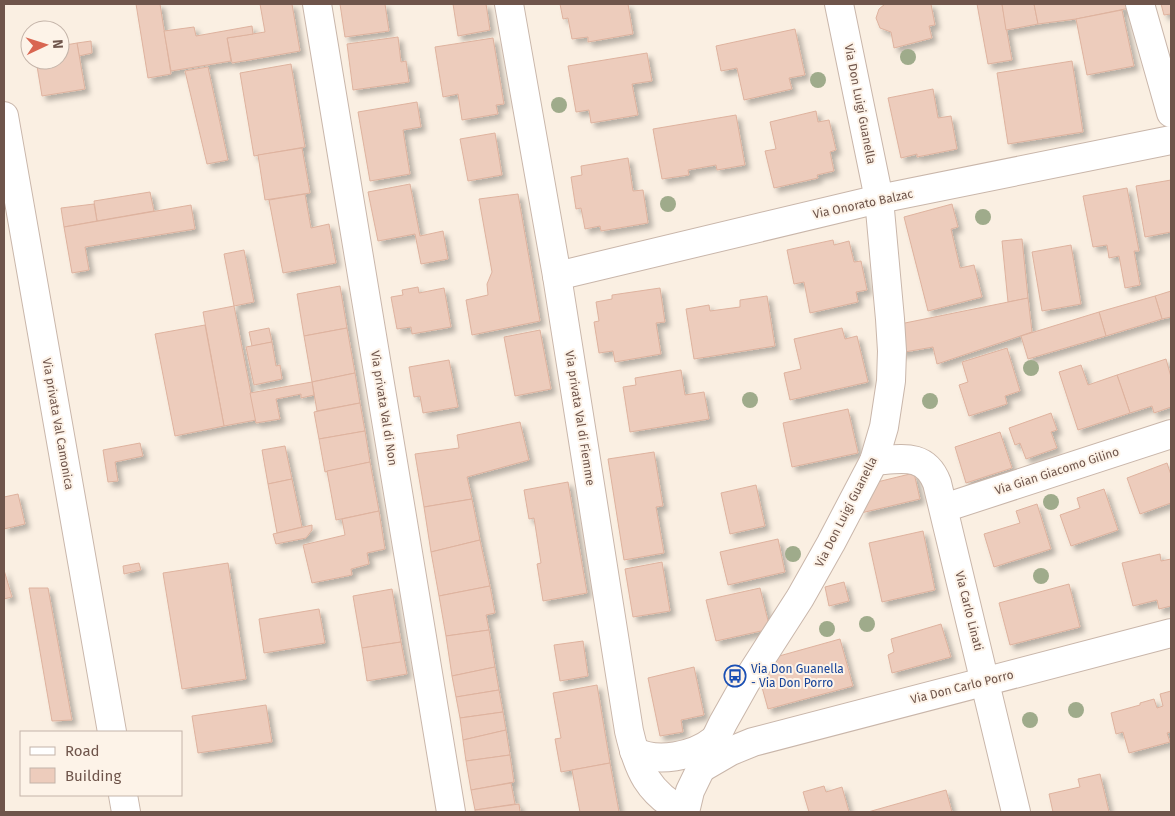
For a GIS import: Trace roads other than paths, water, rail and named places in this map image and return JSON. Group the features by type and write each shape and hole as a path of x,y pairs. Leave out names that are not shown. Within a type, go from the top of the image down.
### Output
{"street":[{"name":"Via privata Val di Non","path":"317,4 451,812"},
{"name":"Via privata Val di Fiemme","path":"509,4 557,276 629,731 639,767 654,791 663,800 684,812"},
{"name":"Via Don Luigi Guanella","path":"684,812 690,790 730,709 812,578 874,461 884,427 892,370 890,319 879,199 840,4"},
{"path":"1140,4 1171,113"},
{"name":"Via privata Val Camonica","path":"4,116 112,731"},
{"name":"Via Onorato Balzac","path":"557,276 879,199 1171,140"},
{"name":"Via Gian Giacomo Gilino","path":"944,508 1171,434"},
{"name":"Via Carlo Linati","path":"874,461 912,459 926,465 938,483 1016,812"},
{"name":"Via Don Carlo Porro","path":"700,769 731,751 753,742 1171,633"},
{"path":"730,709 740,733 753,742"},
{"path":"634,751 648,758 662,757 696,751 704,748 714,740"},
{"path":"123,796 126,812"}],"place":[{"name":"Via Don Guanella - Via Don Porro","path":"735,676"}]}
